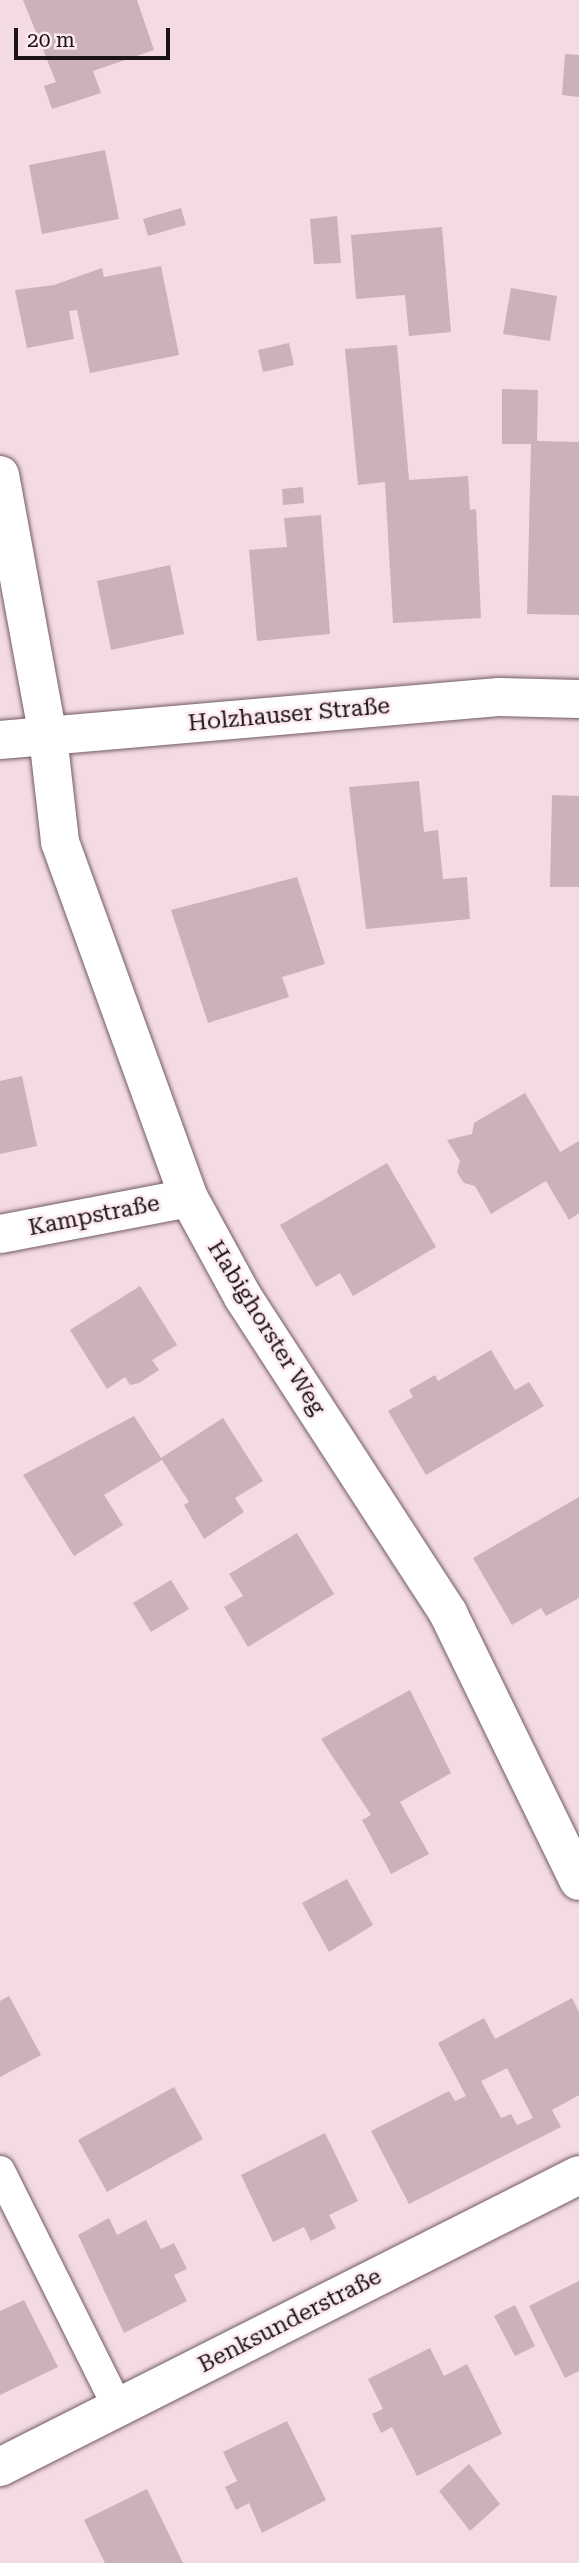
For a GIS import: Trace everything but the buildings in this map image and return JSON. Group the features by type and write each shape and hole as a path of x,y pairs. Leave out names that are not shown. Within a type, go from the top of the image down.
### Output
{"street":[{"name":"Habighorster Weg","path":"0,475 48,736 60,842 189,1198 243,1297 448,1613 579,1881"},
{"name":"Holzhauser Straße","path":"0,740 499,697 579,699"},
{"name":"Kampstraße","path":"0,1234 189,1198"},
{"name":"Benksunderstraße","path":"0,2467 579,2175"}],"lane":[{"path":"0,2171 118,2408"}]}
